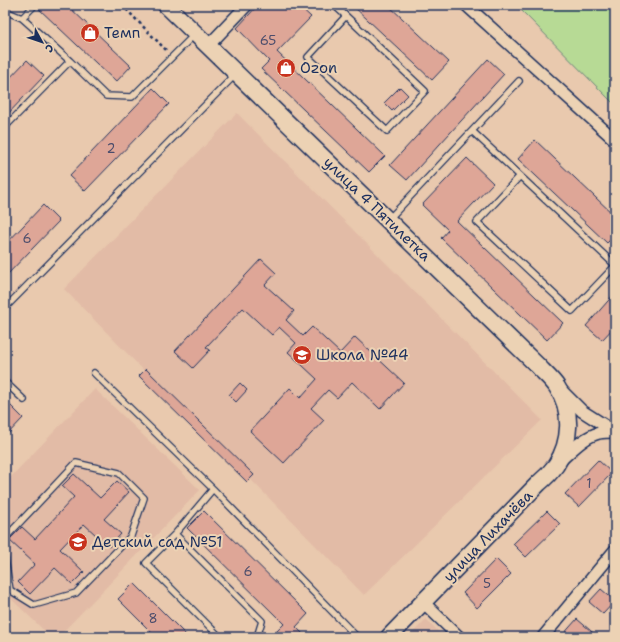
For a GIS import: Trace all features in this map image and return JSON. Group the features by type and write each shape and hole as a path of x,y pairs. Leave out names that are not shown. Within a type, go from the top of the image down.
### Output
{"main road":[{"name":"улица 4 Пятилетка","path":"166,5 538,366 557,387 564,401 569,424"},
{"name":"улица Лихачёва","path":"389,637 555,466 563,452 569,424"}],"street":[{"path":"208,46 247,5"},
{"path":"466,5 615,140"},
{"path":"555,466 577,445 588,438 599,433 615,432 582,411 557,387"},
{"path":"543,637 615,550"},
{"path":"423,602 459,637"}],"lane":[{"path":"22,18 35,5"},
{"path":"334,5 346,16 425,91 387,131 308,57 346,16"},
{"path":"5,11 22,18 106,96 132,97 196,34"},
{"path":"5,127 70,61"},
{"path":"5,308 237,73"},
{"path":"388,220 519,81"},
{"path":"472,131 520,176 615,266 572,311 477,222 520,176"},
{"path":"94,374 213,489 357,637"},
{"path":"5,382 24,400"},
{"path":"5,538 76,463 119,473 144,498 131,536 76,593 34,605 7,592 5,558"},
{"path":"213,489 175,534 146,563 220,637"},
{"path":"175,534 262,621 257,637"}],"path":[{"path":"122,5 173,56"}],"shaded area":[{"name":"Школа №44","path":"237,113 542,420 364,595 64,289"},
{"name":"Детский сад №51","path":"95,389 200,490 58,637 51,637 5,593 5,483"},
{"path":"426,619 444,637 409,637"}],"green space":[{"path":"516,5 615,5 615,105"}],"building":[{"path":"39,5 67,5 131,66 116,82 38,8"},
{"path":"258,5 298,5 311,17 277,52 385,156 369,172 261,69 269,61 237,28"},
{"path":"352,5 388,5 449,62 432,80"},
{"path":"488,59 504,74 407,180 390,165"},
{"path":"27,60 44,76 5,117 5,83"},
{"path":"400,87 408,95 392,111 384,103"},
{"path":"153,88 169,104 85,191 69,176"},
{"path":"535,140 615,216 615,235 607,243 518,159"},
{"path":"467,158 493,183 457,221 563,323 547,340 441,238 448,230 422,205"},
{"path":"43,205 59,221 5,277 5,245"},
{"path":"261,259 276,273 265,285 294,311 286,320 303,336 312,327 340,353 355,337 404,383 380,409 352,382 337,398 328,390 311,408 324,420 284,463 250,431 290,388 300,398 317,379 288,352 296,343 279,327 272,335 243,308 206,347 210,350 193,368 175,351"},
{"path":"615,293 615,326 602,340 586,326"},
{"path":"146,369 254,475 247,482 139,376"},
{"path":"240,383 247,390 236,402 229,395"},
{"path":"5,400 23,418 5,437"},
{"path":"598,460 612,473 579,507 565,494"},
{"path":"74,474 100,498 117,481 129,492 104,519 121,534 109,547 84,524 60,549 84,572 72,584 55,568 30,594 18,582 35,564 9,540 22,527 35,539 74,497 62,486"},
{"path":"204,511 308,614 296,627 306,637 271,637 284,624 187,528"},
{"path":"547,511 560,524 526,557 513,544"},
{"path":"496,559 511,574 477,608 463,593"},
{"path":"134,583 188,637 156,637 118,599"},
{"path":"601,589 615,601 603,614 589,602"},
{"path":"577,619 598,637 561,637"}],"place":[{"name":"Темп","path":"90,33"},
{"name":"Ozon","path":"286,68"},
{"name":"Школа №44","path":"302,355"},
{"name":"Детский сад №51","path":"78,542"}]}
